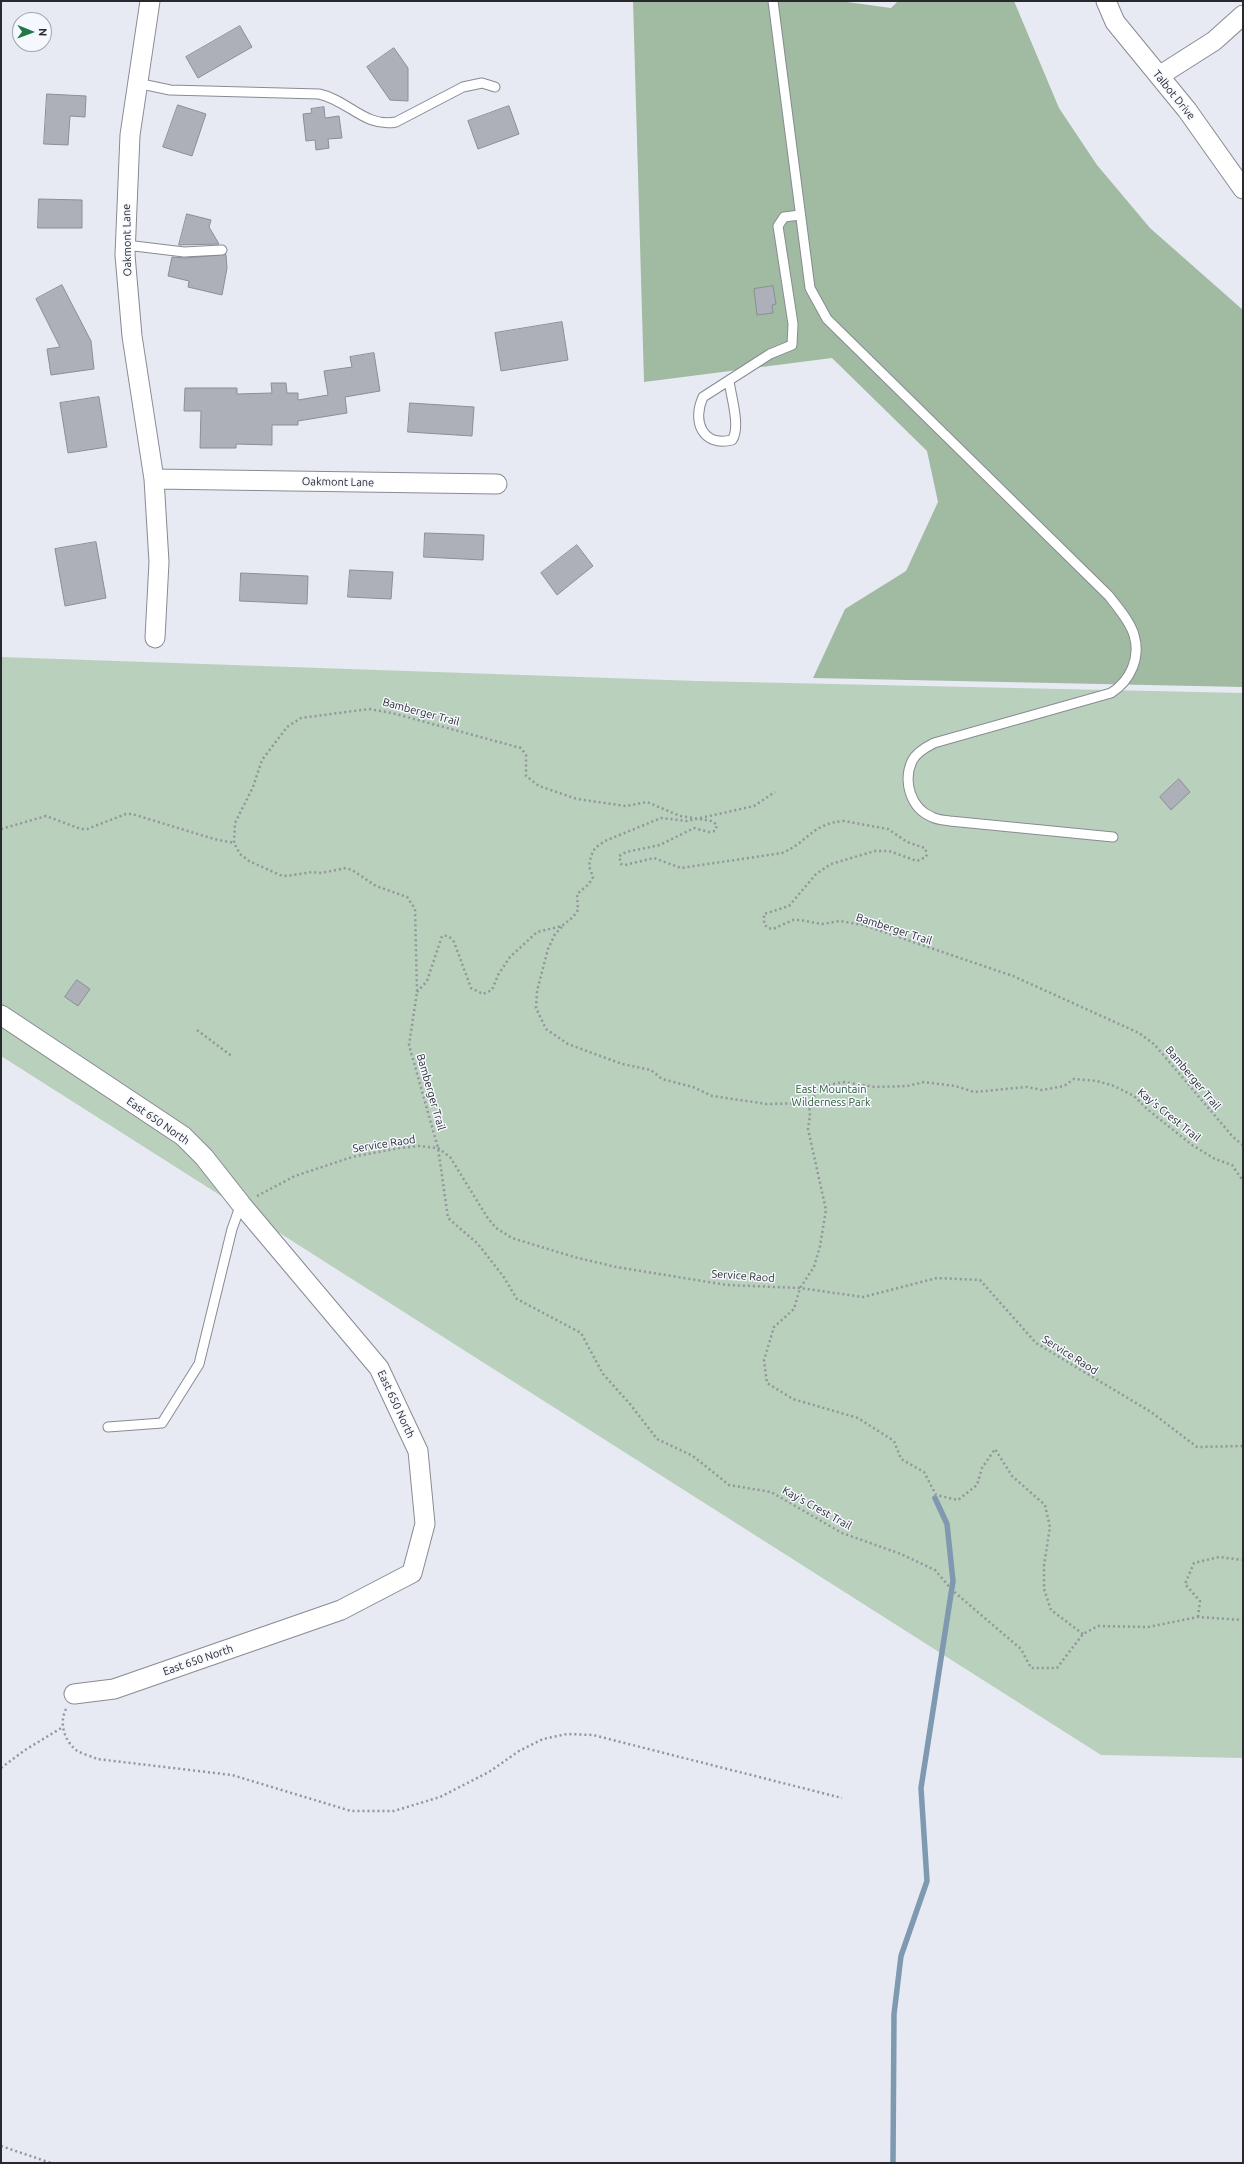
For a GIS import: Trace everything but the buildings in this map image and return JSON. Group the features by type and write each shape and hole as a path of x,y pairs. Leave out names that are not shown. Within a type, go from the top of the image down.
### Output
{"street":[{"name":"Oakmont Lane","path":"150,1 130,134 126,245 132,336 154,479 159,562 155,638"},
{"name":"Talbot Drive","path":"1106,1 1115,22 1187,110 1243,189"},
{"path":"1159,76 1214,41 1243,15"},
{"name":"Oakmont Lane","path":"154,479 497,484"},
{"name":"East 650 North","path":"1,1015 183,1136 204,1157 241,1204 379,1368 418,1451 426,1524 412,1573 341,1610 114,1689 74,1694"}],"lane":[{"path":"772,1 810,288 827,319 1109,596 1134,634 1136,643 1134,662 1126,681 1120,687 1104,696 934,742 921,750 913,760 908,786 911,798 921,810 932,817 950,821 1113,837"},
{"path":"137,83 170,90 319,94 332,96 365,118 384,124 396,122 462,87 482,83 495,87"},
{"path":"729,381 736,434 732,440 715,442 708,438 702,430 698,406 702,397 770,354 792,344 794,324 778,226 784,217 800,215"},
{"path":"126,245 184,252 222,250"},
{"path":"108,1427 162,1423 199,1364 232,1230 241,1204"}],"path":[{"name":"Bamberger Trail","path":"438,1148 409,1045 417,992 415,909 406,897 376,886 352,870 346,868 321,873 312,872 287,876 280,875 249,861 240,854 234,843 235,823 253,787 262,760 287,727 301,718 376,709 521,748 526,755 526,776 539,786 585,801 626,806 647,802 673,814 715,822 717,825 715,831 709,832 694,828 660,845 626,852 620,856 621,864 630,865 654,858 681,868 782,853 822,825 844,821 888,829 907,842 924,848 927,854 926,857 917,861 889,851 875,851 831,864 816,874 789,906 764,914 764,924 768,928 773,929 793,920 822,924 840,921 863,925 1013,976 1139,1033 1154,1044 1233,1137 1243,1145"},
{"name":"Bamberger Trail","path":"417,992 427,981 442,936 450,936 454,942 471,988 483,994 492,990 498,976 510,957 537,932 562,926 578,910 577,894 589,884 593,877 589,866 591,856 595,848 605,841 661,818 687,821 754,806 775,792"},
{"path":"1,829 46,816 81,830 126,814 132,814 214,839 234,843"},
{"path":"562,926 555,934 548,949 537,991 536,1008 546,1029 568,1044 622,1064 651,1070 662,1079 693,1087 712,1096 767,1104 809,1103 810,1116 808,1129 826,1210 820,1246 814,1268 800,1288 794,1309 774,1327 764,1360 767,1382 793,1399 858,1418 894,1441 901,1459 924,1472 936,1495 958,1500 977,1485 982,1468 995,1449 1012,1476 1045,1505 1050,1527 1044,1565 1044,1588 1050,1610 1083,1634"},
{"path":"197,1030 233,1057"},
{"name":"Kay's Crest Trail","path":"809,1103 822,1086 844,1082 875,1087 907,1086 924,1082 955,1086 974,1092 1027,1087 1042,1090 1064,1086 1074,1079 1097,1080 1114,1086 1134,1096 1147,1109 1192,1145 1215,1159 1232,1166 1243,1181"},
{"name":"Service Raod","path":"241,1204 295,1176 352,1157 406,1147 419,1146 438,1148 450,1157 487,1217 496,1228 512,1238 536,1246 616,1267 727,1284 800,1288 863,1297 937,1278 980,1280 1036,1343 1151,1412 1197,1447 1243,1446"},
{"name":"Kay's Crest Trail","path":"438,1148 448,1218 478,1244 503,1276 517,1299 581,1333 603,1374 656,1439 693,1456 729,1485 771,1492 842,1533 901,1554 935,1570 952,1590 1021,1649 1031,1668 1057,1668 1083,1634 1098,1626 1148,1627 1198,1617 1243,1620"},
{"path":"1198,1617 1200,1601 1185,1584 1194,1563 1219,1557 1243,1560"},
{"path":"1,1768 25,1750 63,1727 66,1737 77,1750 97,1759 232,1775 351,1811 394,1811 440,1797 489,1772 519,1751 543,1739 567,1734 593,1734 842,1798"},
{"path":"1,2146 51,2163"}],"green space":[{"path":"633,1 840,1 891,8 898,1 1014,1 1059,108 1097,165 1150,228 1243,310 1243,687 813,678 845,609 906,571 938,502 927,451 832,358 644,382"},
{"name":"East Mountain Wilderness Park","path":"1,657 697,681 1243,693 1243,1758 1101,1755 1,1056"}],"waterway":[{"path":"893,2163 894,2014 901,1956 927,1881 921,1788 953,1581 947,1524 935,1498"}]}
